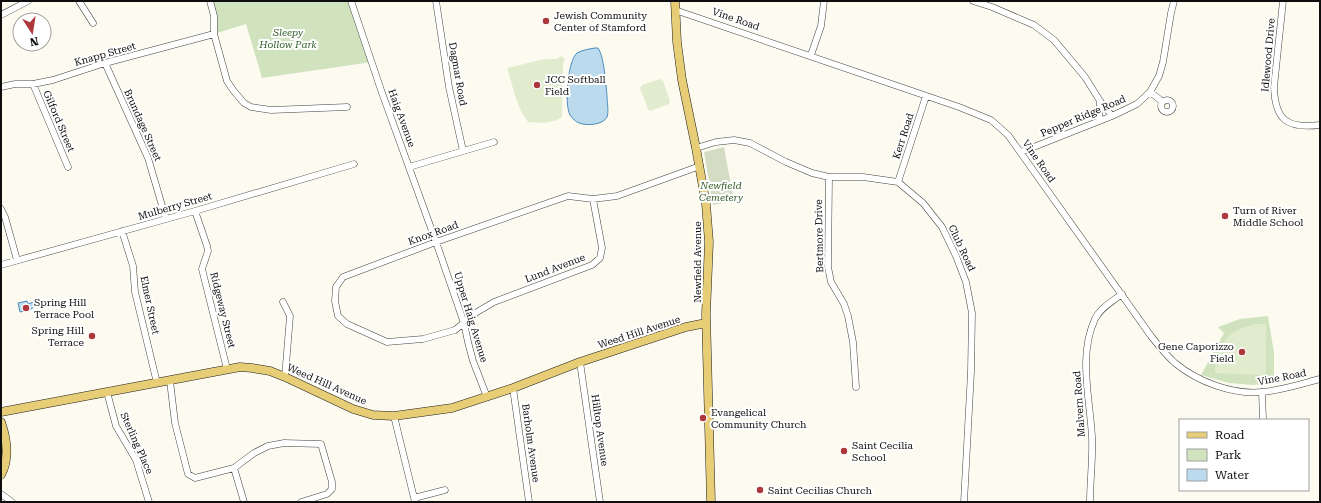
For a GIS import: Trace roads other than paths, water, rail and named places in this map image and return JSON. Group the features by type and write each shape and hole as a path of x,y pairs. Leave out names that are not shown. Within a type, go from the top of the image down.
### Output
{"main road":[{"name":"Newfield Avenue","path":"675,5 677,42 682,80 700,166 706,204 709,242 706,323 711,502"},
{"name":"Weed Hill Avenue","path":"1,412 240,367 270,371 353,409 373,415 394,416 452,408 513,388 580,362 686,327 706,323"},
{"path":"1,422 7,449 6,463 1,475"}],"street":[{"path":"1,15 28,1"},
{"path":"79,1 93,23"},
{"path":"210,1 214,16 214,34 227,80 244,103 251,107 260,109 287,110 347,107"},
{"name":"Haig Avenue","path":"351,1 436,242"},
{"name":"Dagmar Road","path":"436,1 449,87 463,150"},
{"path":"811,55 821,26 824,1"},
{"path":"974,1 1034,25 1054,40 1085,77 1100,101 1112,116"},
{"name":"Pepper Ridge Road","path":"1021,152 1112,116 1137,104 1150,92 1159,76 1163,62 1174,1"},
{"name":"Idlewood Drive","path":"1284,1 1274,87 1274,100 1278,111 1284,119 1294,125 1308,127 1320,126"},
{"name":"Vine Road","path":"675,5 959,107 991,120 1008,135 1021,152 1151,336 1163,351 1186,371 1215,385 1243,392 1278,390 1320,379"},
{"name":"Knapp Street","path":"1,87 14,84 33,84 53,80 104,63 214,34"},
{"name":"Brundage Street","path":"104,63 148,158 166,219"},
{"name":"Gilford Street","path":"33,84 68,167"},
{"path":"1150,92 1163,102"},
{"name":"Kerr Road","path":"898,182 926,96"},
{"path":"1099,121 1100,101"},
{"path":"696,148 716,142 734,140 750,143 786,162 812,173 829,177 863,177 898,182"},
{"path":"409,167 494,142"},
{"name":"Mulberry Street","path":"1,265 195,211 354,164"},
{"name":"Knox Road","path":"464,323 455,330 423,339 387,342 347,324 338,316 335,301 336,287 343,277 436,242 568,196 594,199 616,196 700,166"},
{"name":"Bertmore Drive","path":"829,177 828,267 831,282 844,304 848,316 853,342 856,387"},
{"name":"Club Road","path":"898,182 923,203 942,227 956,256 966,282 972,314 972,328 971,380 964,502"},
{"name":"Lund Avenue","path":"464,323 477,312 494,302 592,265 600,258 602,248 594,199"},
{"path":"1,210 5,217 17,260"},
{"name":"Ridgeway Street","path":"195,211 207,246 208,251 202,269 227,369"},
{"name":"Elmer Street","path":"122,231 133,266 135,292 157,383"},
{"name":"Upper Haig Avenue","path":"436,242 464,323 473,361 487,397"},
{"name":"Malvern Road","path":"1090,502 1092,438 1087,387 1088,337 1096,317 1105,306 1122,294"},
{"path":"283,302 290,316 285,377"},
{"name":"Hilltop Avenue","path":"580,362 600,502"},
{"path":"170,381 175,423 188,474 195,478 234,468 254,453 268,446 284,443 320,444 332,482 332,489 327,494 302,502"},
{"name":"Barholm Avenue","path":"513,388 529,502"},
{"name":"Sterling Place","path":"107,392 116,426 136,460 149,502"},
{"path":"1262,392 1263,419"},
{"path":"394,416 415,500 444,490"},
{"path":"234,468 244,502"},
{"path":"1,494 12,502"}],"water":[{"path":"598,48 600,52 603,64 608,115 602,122 590,125 578,122 570,115 567,102 567,92 569,73 574,57 577,53 583,50"},
{"name":"Spring Hill Terrace Pool","path":"27,301 28,304 36,301 38,305 29,310 20,312 18,303"}],"place":[{"name":"Jewish Community Center of Stamford","path":"546,21"},
{"name":"JCC Softball Field","path":"537,85"},
{"name":"Turn of River Middle School","path":"1225,216"},
{"name":"Spring Hill Terrace Pool","path":"26,308"},
{"name":"Spring Hill Terrace","path":"92,336"},
{"name":"Gene Caporizzo Field","path":"1242,352"},
{"name":"Evangelical Community Church","path":"703,418"},
{"name":"Saint Cecilia School","path":"844,451"},
{"name":"Saint Cecilias Church","path":"760,490"}],"park label":[{"name":"Sleepy Hollow Park","path":"288,38"},
{"name":"Newfield Cemetery","path":"721,190"}]}
